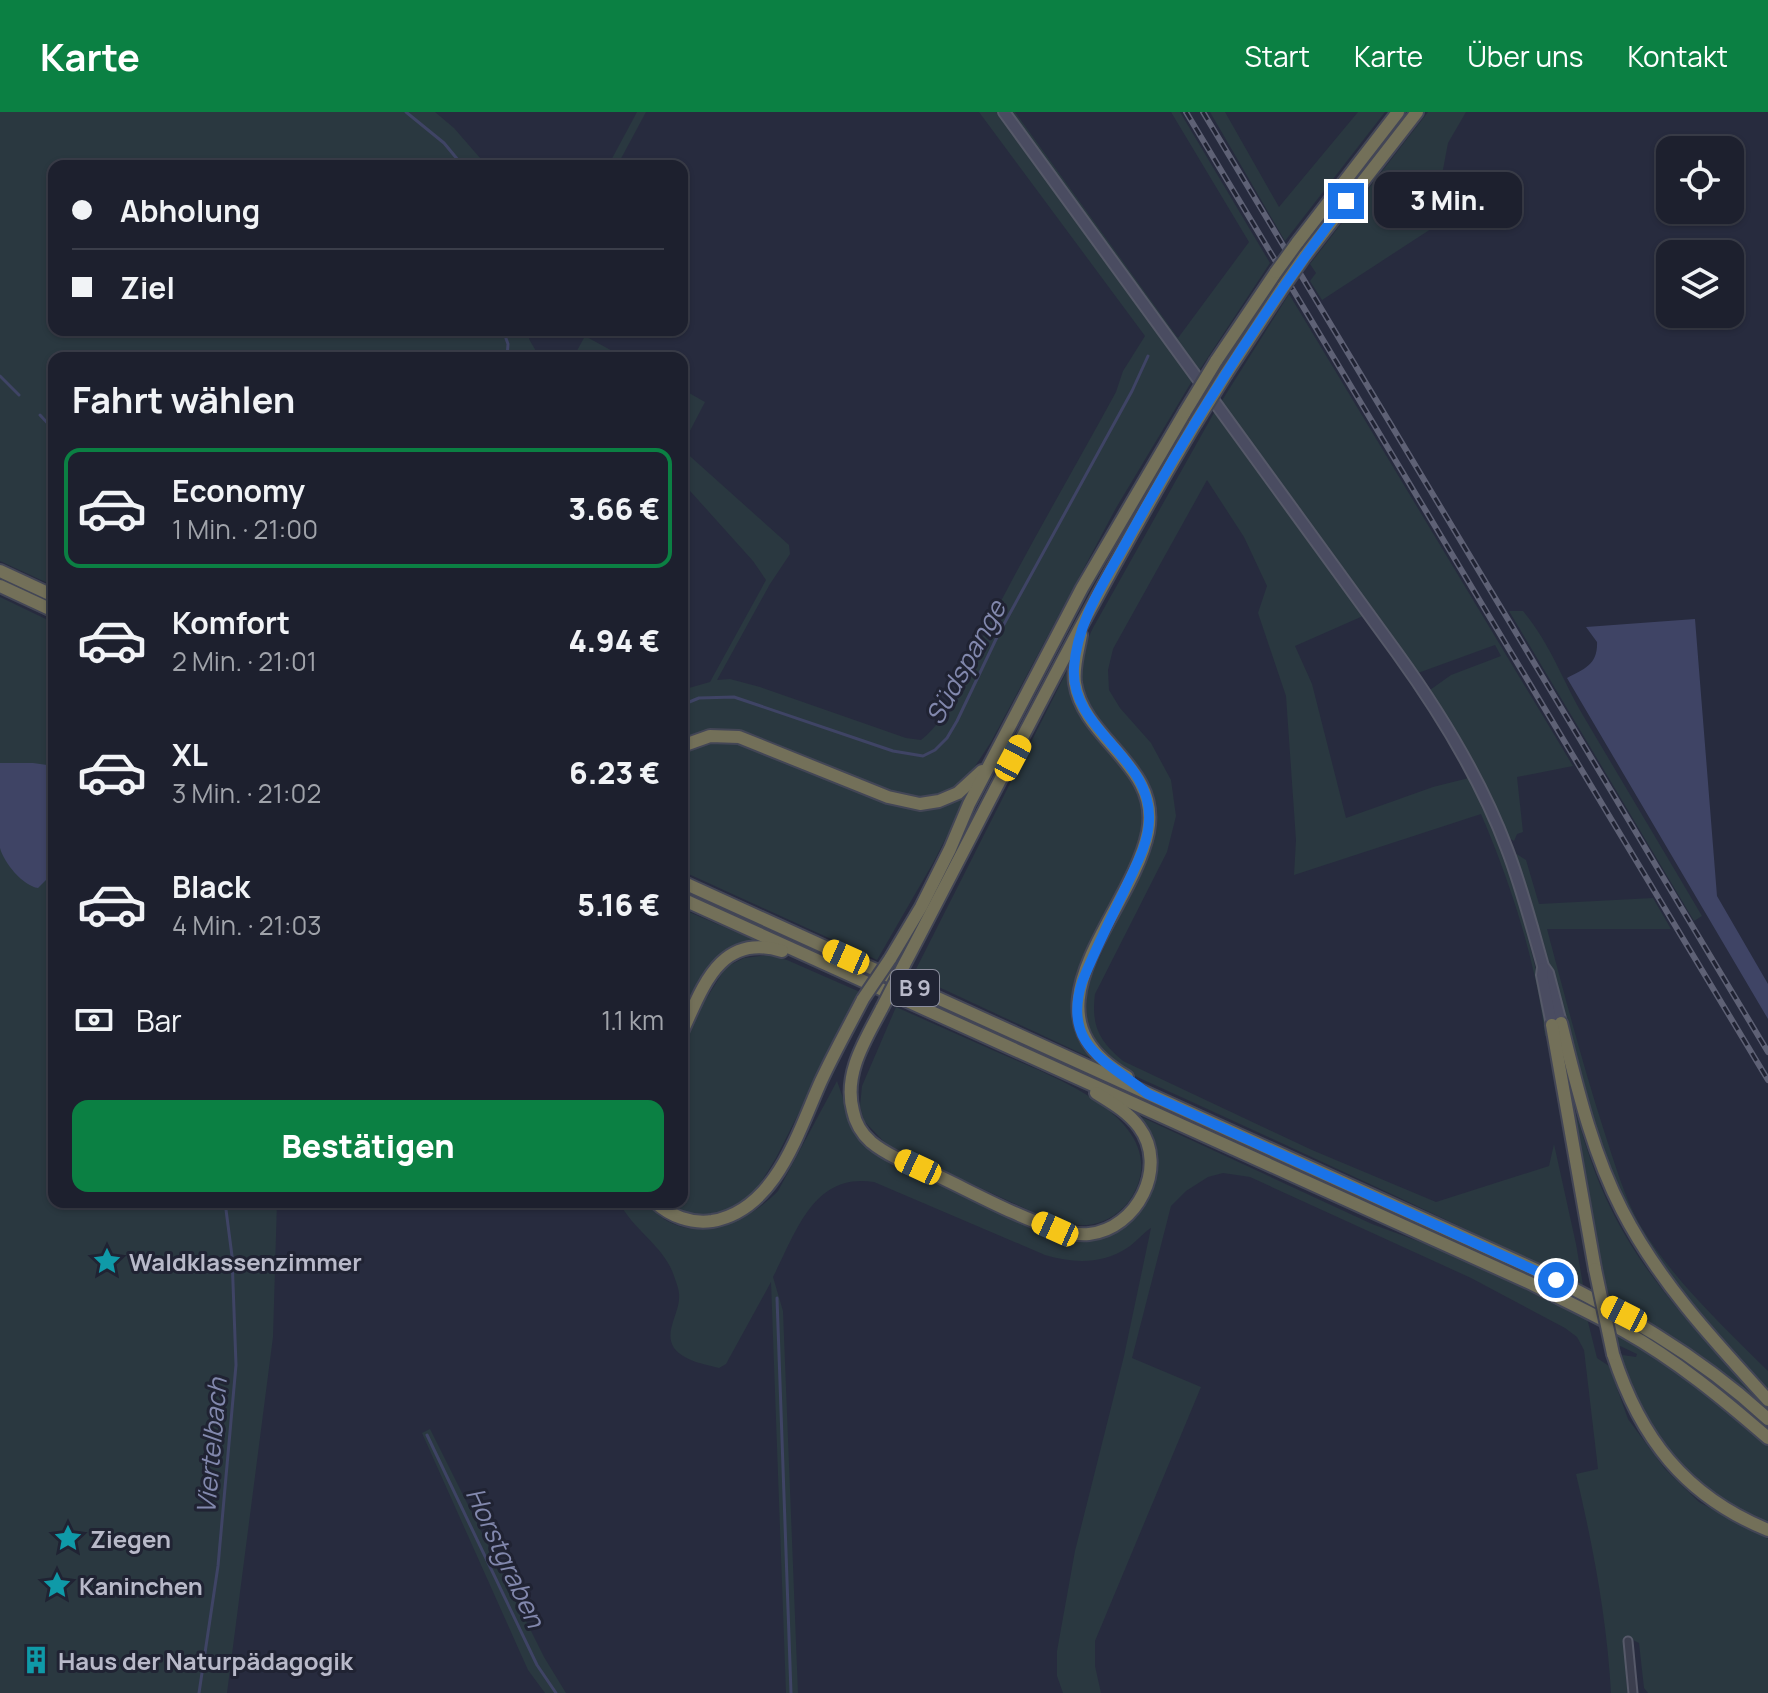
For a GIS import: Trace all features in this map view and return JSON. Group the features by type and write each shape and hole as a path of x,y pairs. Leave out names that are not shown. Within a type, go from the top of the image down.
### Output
{"highway":[{"path":"665,1208 681,1218 703,1222 727,1217 749,1205 782,1164 863,999 921,907 992,760 1100,556 1216,361 1297,243 1398,112"},
{"name":"B 9","path":"688,902 816,960 1086,1082 1096,1093 1120,1108 1146,1137 1150,1165 1144,1192 1127,1216 1099,1232 1076,1234 1055,1229 872,1143 860,1128 852,1108 851,1080 856,1057 882,1008 904,965 1082,624 1195,424 1305,256 1417,112"},
{"path":"0,571 48,593"},
{"path":"0,586 48,608"},
{"path":"1082,624 1074,668 1077,691 1094,723 1140,780 1149,814 1148,834 1142,852 1082,982 1077,1013 1082,1034 1094,1054 1148,1094 1520,1263 1624,1314 1679,1347 1740,1393 1768,1419"},
{"path":"688,744 710,736 739,737 888,797 920,804 939,801 958,793 992,760"},
{"name":"B 9","path":"688,885 1148,1094"},
{"path":"688,1020 714,969 740,950 760,947 816,960"},
{"path":"1556,1024 1595,1269 1613,1354 1635,1411 1666,1458 1686,1479 1727,1511 1768,1530"},
{"path":"1556,1024 1587,1124 1627,1221 1668,1285 1768,1400"},
{"path":"1086,1082 1488,1264 1625,1331 1665,1356 1768,1438"}],"main road":[{"path":"1004,112 1424,690 1476,780 1507,849 1543,966 1548,973 1556,1024"}],"street":[{"path":"1628,1641 1633,1693"}],"shaded area":[{"path":"0,112 435,112 454,128 482,160 48,160 48,336 530,336 537,352 48,352 48,583 0,561"},
{"path":"637,112 646,112 620,160 611,160"},
{"path":"979,112 1015,112 1178,338 1249,242 1171,112 1180,112 1270,263 1189,386 1116,508 991,742 968,777 951,791 930,798 910,798 750,733 709,730 688,737 688,688 710,682 766,580 753,561 688,489 688,454 789,545 790,554 717,680 730,679 760,687 906,738 921,740 942,717 959,689 1002,600 1116,392 1123,371 1145,336"},
{"path":"1210,112 1225,112 1279,207 1358,112 1385,112 1285,241"},
{"path":"1428,112 1466,112 1448,143 1437,225 1322,300 1310,281 1316,273 1310,264"},
{"path":"1289,294 1573,766 1517,777 1523,832 1517,834 1514,841 1509,838 1475,766 1430,690 1451,675 1501,656 1495,645 1418,673 1221,402"},
{"path":"585,336 614,352 576,352"},
{"path":"688,392 705,402 688,435"},
{"path":"1215,411 1363,616 1295,646 1312,684 1346,818 1433,787 1469,778 1497,842 1518,904 1536,968 1550,1036 1545,1036 1521,923 1481,814 1294,875 1296,840 1286,696 1258,613 1267,586 1244,537 1207,480 1113,649 1108,670 1109,690 1120,708 1151,743 1171,780 1176,816 1167,852 1095,994 1094,1015 1098,1032 1123,1061 1312,1150 1436,1202 1549,1166 1554,1144 1583,1285 1124,1071 1113,1065 1088,1035 1082,996 1150,846 1153,810 1145,781 1095,713 1084,689 1082,661 1094,626"},
{"path":"0,597 48,620 48,1208 277,1208 273,1337 227,1693 0,1693"},
{"path":"1509,611 1523,611 1541,636 1584,717 1702,916 1694,921"},
{"path":"1070,665 1070,678 1136,783 1144,813 1137,849 1078,977 1071,1000 1073,1026 1093,1059 913,975"},
{"path":"736,742 902,804 971,789 877,960 688,874 688,749 698,744"},
{"path":"1515,853 1526,860 1539,904 1653,898 1671,929 1547,929 1597,1108 1634,1214 1683,1284 1768,1371 1768,1389 1710,1327 1648,1248 1605,1165 1540,930"},
{"path":"688,912 757,941 732,948 688,1015"},
{"path":"767,955 787,960 860,992 776,1158 755,1190 737,1207 716,1214 694,1215 673,1208 688,1208 688,1034 726,967 744,958"},
{"path":"896,1007 1042,1071 1093,1099 1115,1116 1132,1135 1141,1157 1139,1181 1127,1204 1098,1223 1060,1223 887,1145 864,1121 860,1106 862,1086"},
{"path":"837,1081 853,1126 861,1137 1057,1234 1095,1237 1145,1201 1146,1131 1137,1115 1372,1224 1439,1249 1587,1318 1597,1358 1609,1366 1628,1419 1665,1469 1699,1502 1768,1539 1768,1693 1648,1693 1644,1688 1639,1643 1633,1640 1626,1679 1628,1693 1611,1693 1598,1583 1576,1474 1598,1469 1584,1350 1577,1337 1471,1278 1250,1177 1223,1173 1208,1177 1186,1191 1171,1206 1132,1358 1201,1387 1095,1641 1095,1666 1101,1693 1063,1693 1057,1676 1057,1651 1075,1551 1124,1356 1151,1228 1117,1254 1097,1260 1076,1261 1045,1255 874,1182 853,1181 836,1186 809,1209 773,1277 783,1311 798,1693 786,1693 771,1282 726,1364 719,1368 689,1359 678,1352 671,1342 679,1294 670,1266 623,1208 652,1208 664,1219 679,1226 709,1228 740,1219 778,1191"},
{"path":"1570,1092 1600,1183 1637,1254 1677,1308 1768,1410 1695,1352 1607,1298"},
{"path":"1615,1332 1694,1385 1768,1446 1768,1526 1706,1492 1662,1447 1622,1371 1625,1368 1622,1355 1636,1357 1637,1354 1618,1345"},
{"path":"430,1429 544,1657 566,1693 545,1693 528,1670 422,1433"}],"water":[{"path":"1695,619 1717,896 1768,984 1768,1019 1567,678 1585,668 1595,656 1597,642 1586,627"},
{"path":"0,763 48,765 48,878 38,888 26,883 15,873 0,848"}],"waterway":[{"path":"406,112 444,143 458,160"},
{"path":"505,336 507,352"},
{"name":"Südspange","path":"688,703 699,698 734,697 893,751 923,756 935,750 957,721 998,635 1132,391 1148,356"},
{"name":"Viertelbach","path":"0,376 19,395"},
{"name":"Viertelbach","path":"40,415 48,424"},
{"name":"Viertelbach","path":"199,1693 218,1566 236,1365 232,1256 226,1208"},
{"path":"777,1298 791,1693"},
{"name":"Horstgraben","path":"427,1435 537,1665 556,1693"}],"railway":[{"path":"1186,112 1768,1080"},
{"path":"1203,112 1768,1052"}],"place":[{"name":"Waldklassenzimmer","path":"107,1261"},
{"name":"Ziegen","path":"68,1538"},
{"name":"Kaninchen","path":"57,1585"},
{"name":"Haus der Naturpädagogik","path":"36,1660"}],"route":[{"path":"1346,201 1226,374 1147,505 1082,624 1074,668 1077,691 1094,723 1140,780 1149,814 1148,834 1082,982 1077,1013 1082,1034 1094,1054 1148,1094 1556,1280"}]}
